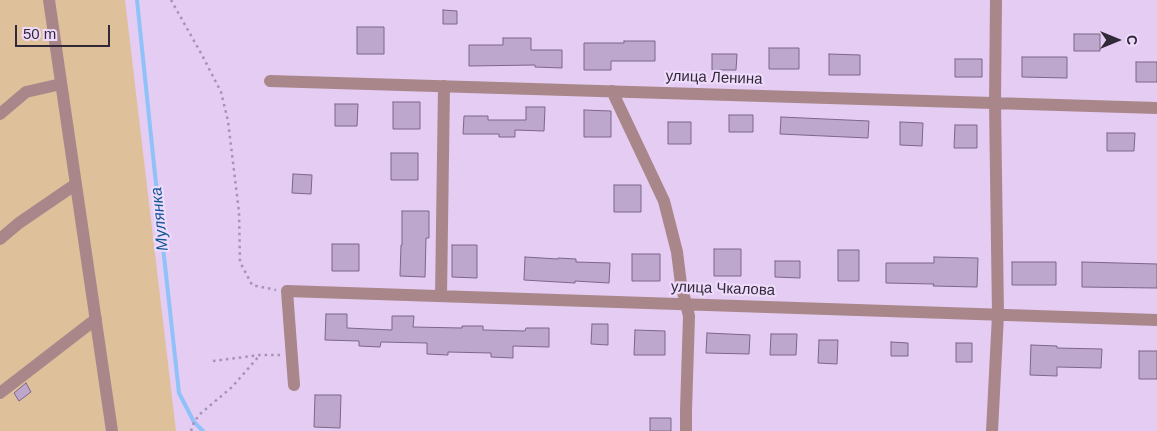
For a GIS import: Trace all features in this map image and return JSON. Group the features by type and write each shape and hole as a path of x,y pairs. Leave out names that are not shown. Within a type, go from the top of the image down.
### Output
{"street":[{"path":"49,0 112,431"},
{"path":"992,431 998,315 995,103 996,0"},
{"name":"улица Ленина","path":"270,81 1157,108"},
{"path":"0,114 26,92 61,84"},
{"path":"441,296 444,86"},
{"path":"612,92 664,201 677,252 686,304 690,316 686,431"},
{"path":"0,239 19,223 76,184"},
{"path":"287,291 294,385"},
{"name":"улица Чкалова","path":"287,291 1157,320"},
{"path":"0,393 96,319"}],"path":[{"path":"171,0 221,92 228,121 239,212 240,262 252,285 287,291"},
{"path":"213,360 260,355 292,356"},
{"path":"191,431 194,422 200,414 232,387 260,355"}],"shaded area":[{"path":"0,0 125,0 176,431 0,431"}],"building":[{"path":"443,10 457,11 457,24 443,24"},
{"path":"357,27 384,27 384,54 357,54"},
{"path":"1074,34 1100,34 1100,51 1074,51"},
{"path":"503,38 531,38 531,50 562,50 562,68 535,67 535,65 469,66 469,45 503,45"},
{"path":"624,41 655,41 655,61 611,61 611,70 584,70 584,43 624,43"},
{"path":"769,48 799,48 799,69 769,69"},
{"path":"712,54 737,54 736,70 712,70"},
{"path":"829,54 860,55 860,75 829,75"},
{"path":"1022,57 1067,57 1067,78 1022,77"},
{"path":"955,59 982,59 982,77 955,77"},
{"path":"1136,62 1157,62 1157,82 1136,82"},
{"path":"393,102 420,102 420,129 393,129"},
{"path":"335,104 358,104 357,126 335,126"},
{"path":"526,107 545,107 544,131 515,130 515,137 499,137 499,134 463,134 464,116 488,116 488,120 526,120"},
{"path":"584,110 611,111 611,137 584,137"},
{"path":"729,115 753,115 753,132 729,132"},
{"path":"781,117 869,121 868,138 780,134"},
{"path":"668,122 691,122 691,144 668,144"},
{"path":"900,122 923,123 922,146 900,145"},
{"path":"955,125 977,125 977,148 954,148"},
{"path":"1107,133 1135,133 1134,151 1107,151"},
{"path":"391,153 418,153 418,180 391,180"},
{"path":"293,174 312,175 311,194 292,193"},
{"path":"614,185 641,185 641,212 614,212"},
{"path":"402,211 429,211 429,238 426,238 425,277 400,276"},
{"path":"332,244 359,244 359,271 332,271"},
{"path":"452,245 477,245 477,278 452,277"},
{"path":"714,249 741,249 741,276 714,276"},
{"path":"838,250 859,250 859,281 838,281"},
{"path":"632,254 660,254 660,281 632,281"},
{"path":"525,257 576,259 576,262 610,263 609,283 524,280"},
{"path":"934,257 978,258 977,287 886,283 886,263 934,263"},
{"path":"775,261 800,261 800,278 775,277"},
{"path":"1012,262 1056,262 1056,285 1012,285"},
{"path":"1082,262 1157,264 1157,288 1082,287"},
{"path":"326,314 347,314 347,328 392,330 392,316 414,316 413,327 462,328 462,326 483,326 483,330 525,331 526,328 549,328 549,347 513,346 513,358 491,357 491,353 448,352 448,355 427,354 427,343 381,342 380,347 359,346 359,341 325,340"},
{"path":"592,324 608,324 608,345 591,344"},
{"path":"635,330 665,331 665,355 634,355"},
{"path":"707,333 750,335 749,354 706,353"},
{"path":"771,334 797,334 796,355 770,355"},
{"path":"819,340 838,340 837,364 818,363"},
{"path":"891,342 908,343 908,356 891,356"},
{"path":"956,343 972,343 972,362 956,362"},
{"path":"1031,345 1057,346 1057,348 1102,349 1101,368 1057,367 1057,376 1030,375"},
{"path":"1139,351 1157,351 1157,379 1139,379"},
{"path":"26,383 31,392 19,401 14,393"},
{"path":"315,395 341,395 340,428 314,427"},
{"path":"650,418 671,418 671,431 650,431"}],"waterway":[{"name":"Мулянка","path":"137,0 179,393 194,422 203,431"}]}
